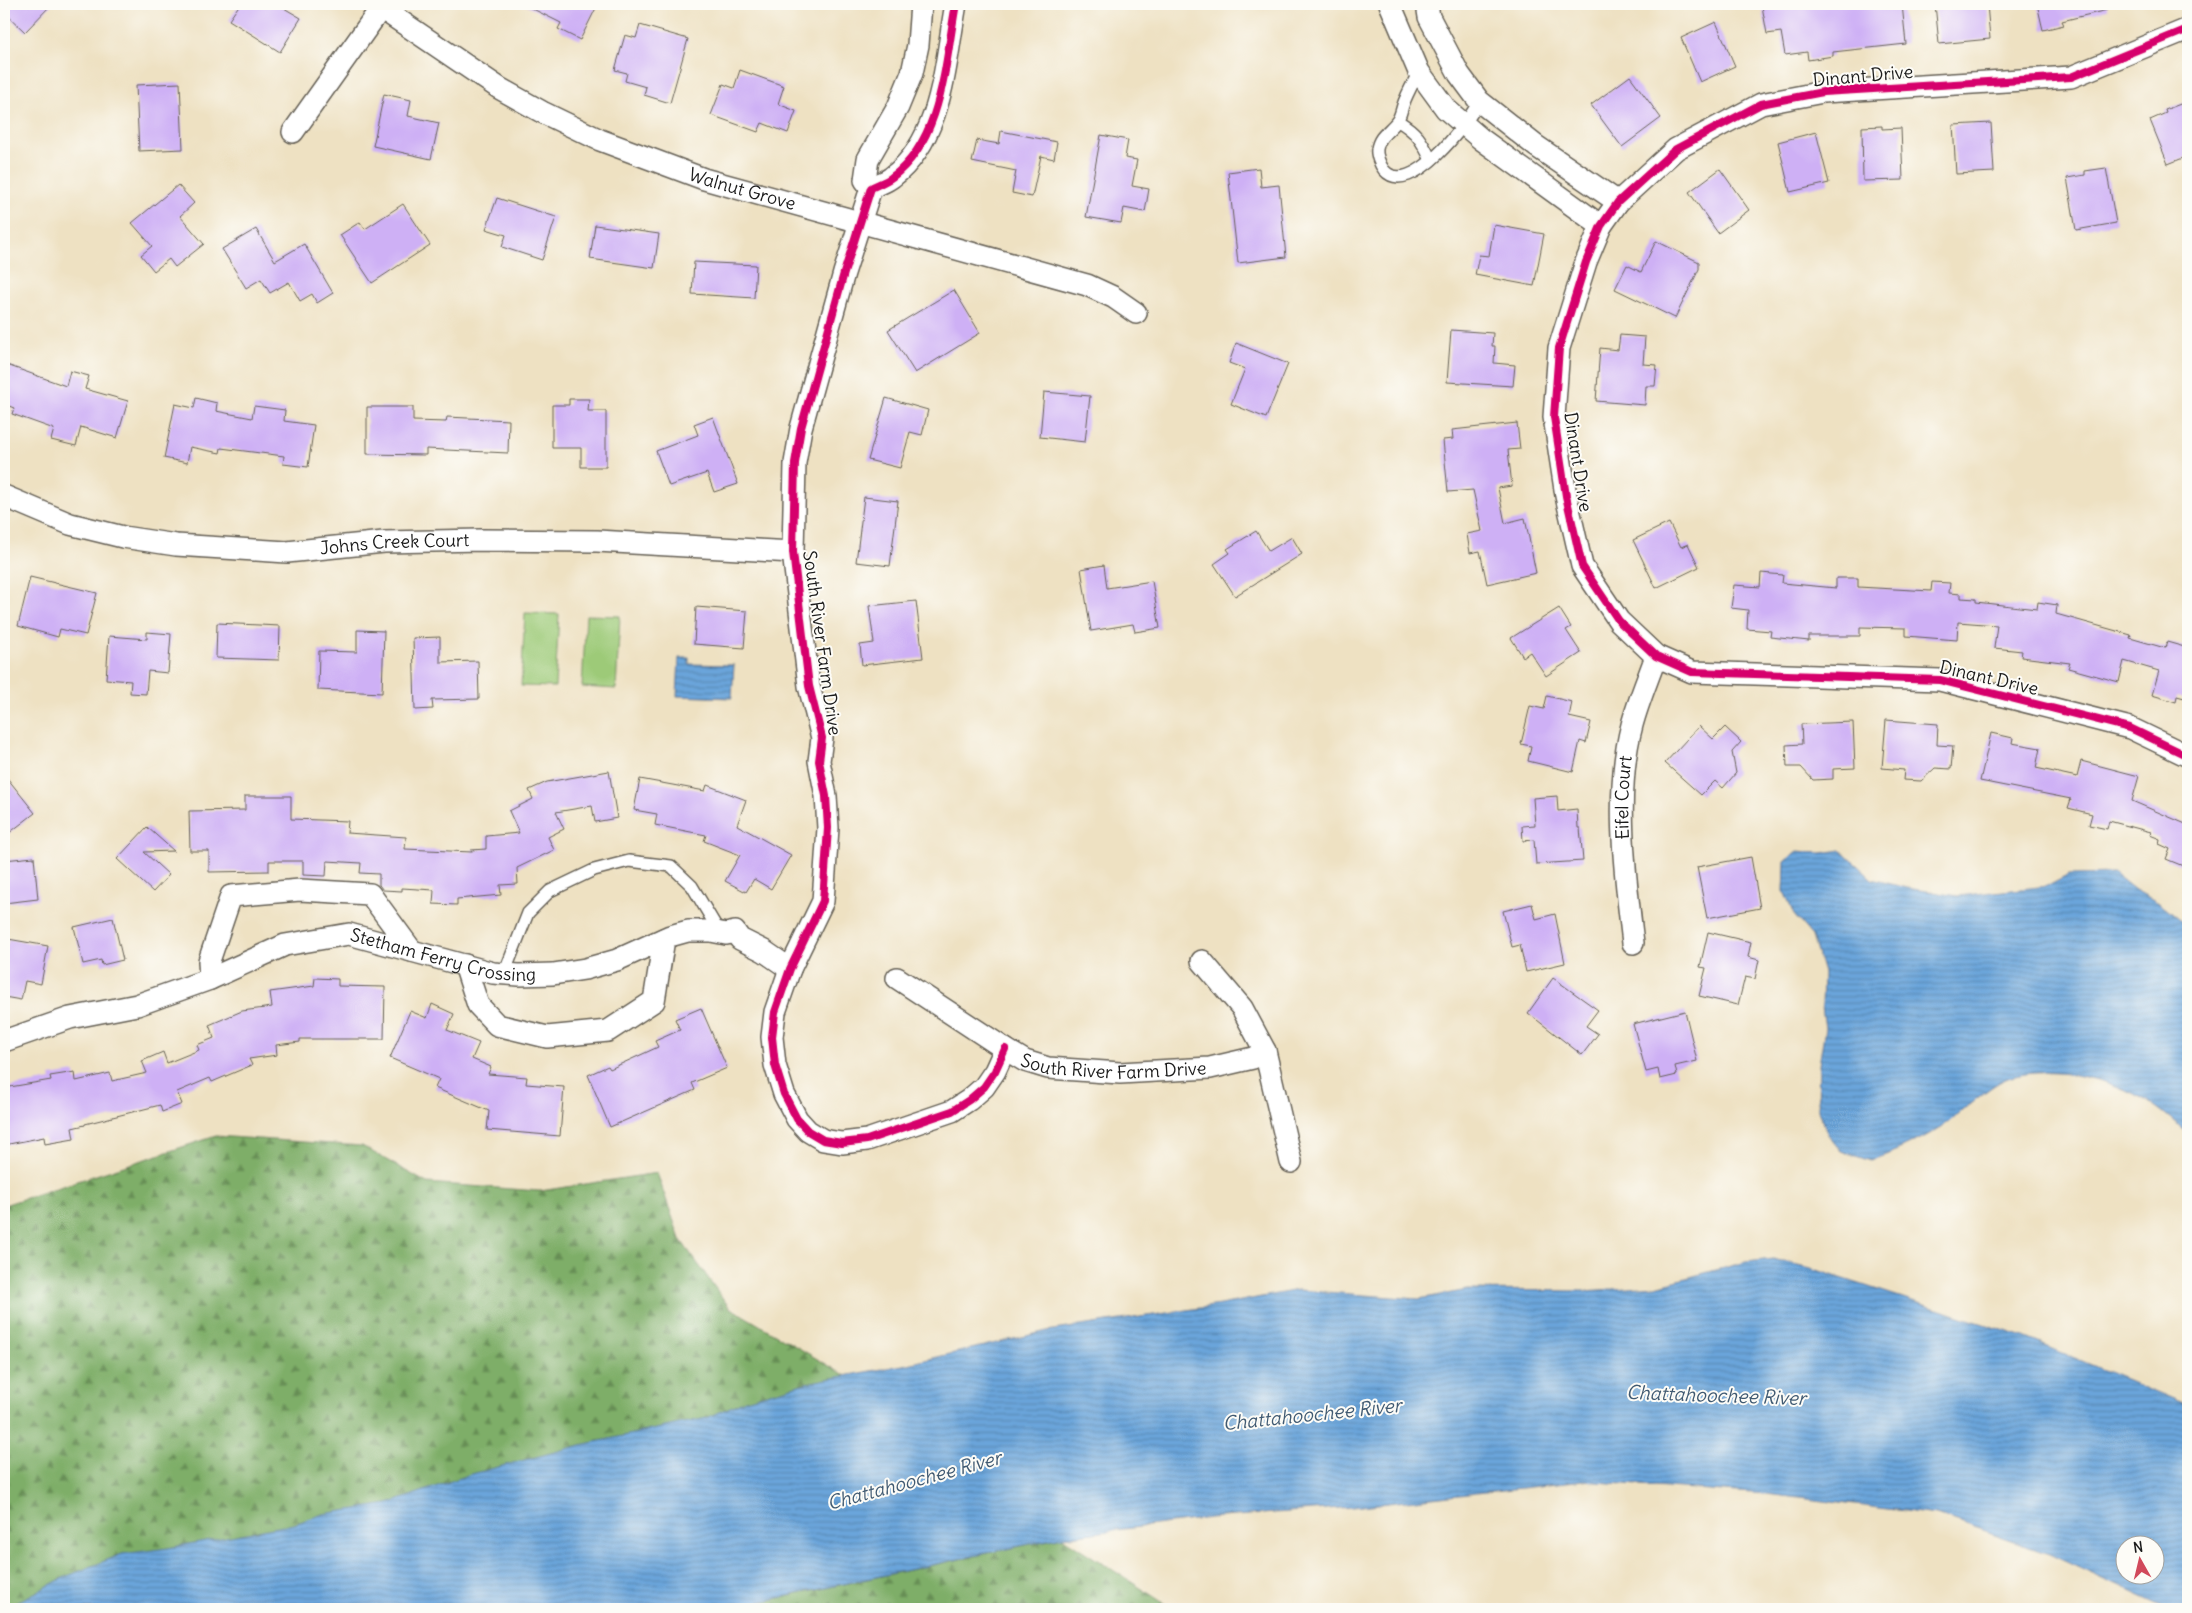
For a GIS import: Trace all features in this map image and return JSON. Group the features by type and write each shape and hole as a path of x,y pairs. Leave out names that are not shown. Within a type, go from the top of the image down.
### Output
{"street":[{"name":"South River Farm Drive","path":"921,4 918,45 912,73 898,107 868,159 865,180 871,188 844,273 801,428 795,463 793,552 809,686 822,738 819,761 826,796 828,828 822,902 790,969 774,1012 772,1037 775,1065 784,1094 797,1118 808,1131 823,1140 842,1143 867,1140 952,1111 984,1087 996,1071 1005,1049 1025,1061 1048,1068 1120,1073 1210,1068 1253,1058 1265,1051"},
{"path":"871,188 890,179 904,167 921,145 931,125 938,102 956,4"},
{"path":"1390,4 1419,72 1446,109 1481,139 1601,226"},
{"path":"293,132 378,6"},
{"name":"Walnut Grove","path":"378,6 499,88 542,112 600,140 704,179 1087,285 1113,297 1136,313"},
{"path":"1401,30 1428,11 1459,74 1479,102 1536,146 1618,202"},
{"name":"Dinant Drive","path":"2188,29 2070,77 1823,92 1761,104 1676,149 1618,202 1601,226 1586,262 1559,348 1554,417 1566,496 1582,566 1619,621 1656,656 1692,672 1940,680 2130,728 2188,756"},
{"name":"Johns Creek Court","path":"4,496 70,524 123,537 176,546 287,552 384,542 597,541 793,552"},
{"name":"Eifel Court","path":"1632,943 1624,864 1623,782 1632,726 1656,656"},
{"path":"210,979 209,961 231,896 300,890 370,894 412,951"},
{"name":"Stetham Ferry Crossing","path":"4,1041 70,1018 137,1005 210,979 285,945 349,934 504,974 553,974 617,960 664,939 688,931 726,934 735,932 740,939 764,951 790,969"},
{"path":"465,965 478,1005 497,1025 547,1037 608,1031 654,1000 664,939"},
{"path":"1202,961 1242,1008 1265,1051 1291,1162"},
{"path":"897,978 1005,1049"}],"lane":[{"path":"1419,72 1404,101 1398,121 1382,136 1376,150 1380,165 1388,174 1397,178 1407,177 1424,167 1473,114 1479,102"},
{"path":"1398,121 1413,130 1422,141 1431,160"},
{"path":"504,974 528,913 550,891 594,870 629,861 671,866 692,886 720,933"}],"green space":[{"path":"525,613 559,614 555,687 521,686"},
{"path":"586,615 620,616 616,689 582,687"},
{"path":"216,1136 362,1146 427,1183 540,1191 657,1173 680,1239 729,1307 911,1414 4,1609 4,1205"},
{"path":"1062,1537 1173,1609 728,1609"}],"water":[{"path":"679,658 689,658 689,664 734,665 732,698 677,696"},
{"path":"1841,850 1872,879 1907,888 1958,896 2048,886 2069,875 2115,874 2135,890 2159,903 2188,926 2188,1133 2153,1105 2126,1090 2077,1075 2043,1073 2026,1074 2003,1080 1994,1085 1943,1126 1908,1145 1871,1161 1841,1151 1828,1135 1818,1108 1819,1065 1825,1028 1822,1007 1823,973 1812,936 1794,915 1784,891 1785,861 1798,851 1821,853"},
{"name":"Chattahoochee River","path":"1773,1259 1810,1268 2024,1337 2188,1405 2188,1609 2168,1609 2118,1586 2164,1586 2164,1536 2114,1536 2114,1584 2049,1554 1937,1515 1766,1494 1583,1481 1352,1507 1210,1518 1062,1537 727,1609 4,1609 65,1577 122,1554 168,1548 294,1524 323,1514 388,1504 468,1475 581,1445 707,1418 745,1400 806,1383 908,1364 1047,1331 1220,1305 1298,1290 1419,1299 1468,1290 1584,1291 1656,1286 1746,1262"}],"building":[{"path":"4,4 52,4 25,32 4,12"},
{"path":"240,4 277,4 301,18 280,52 229,20"},
{"path":"523,4 598,4 580,40 558,29 561,23"},
{"path":"1774,4 1902,4 1906,44 1833,52 1833,56 1808,60 1807,52 1785,55 1781,32 1767,34 1762,6"},
{"path":"1935,4 1987,4 1990,39 1939,44"},
{"path":"2037,4 2107,4 2107,10 2062,21 2064,25 2043,30"},
{"path":"1716,22 1735,66 1700,82 1681,38"},
{"path":"640,25 688,39 670,103 644,95 646,87 625,81 627,73 615,70 625,35 636,38"},
{"path":"740,70 784,86 778,104 796,111 788,133 762,123 758,132 711,115 723,84 734,88"},
{"path":"1630,76 1661,118 1622,147 1591,105"},
{"path":"180,83 183,149 139,151 136,85"},
{"path":"384,94 411,100 408,116 439,123 431,159 373,146"},
{"path":"2183,103 2188,115 2188,156 2168,164 2150,120 2166,113 2165,110"},
{"path":"1991,123 1994,172 1956,174 1953,125"},
{"path":"1882,126 1882,129 1901,128 1903,180 1863,181 1862,127"},
{"path":"1001,131 1057,142 1054,159 1041,156 1032,197 1012,193 1016,171 972,162 977,140 999,144"},
{"path":"1816,132 1829,183 1790,192 1778,142"},
{"path":"1101,135 1128,140 1125,158 1137,160 1132,186 1149,189 1145,212 1124,208 1121,223 1086,217"},
{"path":"1259,168 1261,187 1279,185 1286,257 1238,263 1228,172"},
{"path":"2106,168 2116,223 2076,230 2067,178 2085,175 2085,171"},
{"path":"1720,169 1749,210 1718,233 1689,192"},
{"path":"178,185 194,203 180,216 204,244 175,267 169,259 154,271 141,255 152,246 132,223"},
{"path":"497,198 556,217 542,260 502,247 506,235 486,229"},
{"path":"403,204 430,245 372,283 340,235 360,222 365,229"},
{"path":"595,225 659,234 654,268 590,259"},
{"path":"1494,225 1544,234 1534,286 1475,275 1479,255 1489,256"},
{"path":"256,229 275,261 304,244 333,293 317,303 312,294 300,301 289,282 270,293 261,279 246,288 222,249"},
{"path":"1656,241 1699,262 1699,269 1675,318 1615,289 1627,265 1641,272"},
{"path":"694,262 756,265 754,298 692,294"},
{"path":"954,290 980,333 915,373 888,330"},
{"path":"1451,330 1493,333 1492,346 1495,346 1494,363 1515,365 1513,386 1447,382"},
{"path":"1620,335 1645,337 1643,364 1657,365 1655,386 1646,386 1645,405 1596,401 1600,348 1618,350"},
{"path":"1236,343 1288,364 1266,418 1231,404 1245,369 1229,363"},
{"path":"4,364 66,386 70,371 89,376 85,389 128,401 117,438 81,427 76,446 51,440 54,429 12,414 14,408 4,404"},
{"path":"1044,392 1090,396 1085,442 1040,437"},
{"path":"196,398 217,403 216,411 252,418 254,406 285,410 284,421 314,425 308,467 283,464 284,456 221,448 220,453 190,447 187,463 164,458 175,404 194,408"},
{"path":"886,398 928,410 922,435 910,432 900,468 868,460"},
{"path":"569,399 589,399 588,411 606,411 606,467 581,467 581,448 552,448 552,405 569,405"},
{"path":"367,407 413,407 413,421 446,422 447,417 509,420 508,453 426,449 426,455 367,454"},
{"path":"713,417 738,484 714,492 707,473 669,486 656,451 698,435 694,424"},
{"path":"1517,423 1520,449 1508,450 1512,486 1498,488 1505,523 1525,518 1536,573 1487,584 1480,551 1470,553 1467,534 1482,531 1473,490 1448,492 1443,440 1453,439 1452,430"},
{"path":"864,497 898,501 890,566 856,562"},
{"path":"1669,523 1681,547 1688,544 1699,567 1656,588 1633,540"},
{"path":"1256,531 1269,551 1292,537 1302,554 1235,596 1214,564 1230,553 1227,549"},
{"path":"1104,565 1107,588 1152,581 1160,628 1135,632 1133,624 1091,631 1081,569"},
{"path":"1761,573 1783,575 1782,583 1836,588 1836,578 1858,578 1858,587 1931,591 1932,582 1950,583 1949,593 1961,594 1961,598 1976,599 1976,602 2037,609 2038,602 2057,605 2056,614 2131,635 2130,638 2165,648 2167,642 2188,648 2188,699 2177,696 2176,702 2152,695 2159,671 2124,661 2119,682 2068,668 2070,663 2021,657 2022,651 1994,648 1997,625 1958,622 1957,640 1906,636 1906,628 1860,627 1860,636 1809,636 1809,641 1770,637 1771,631 1747,629 1748,610 1731,608 1734,585 1760,587"},
{"path":"30,577 97,593 86,635 60,629 58,637 18,626"},
{"path":"916,601 923,658 862,665 860,645 874,643 869,606"},
{"path":"696,607 747,611 744,648 694,644"},
{"path":"1559,608 1571,627 1566,630 1581,653 1546,676 1530,652 1523,657 1511,638"},
{"path":"217,623 280,626 279,660 216,658"},
{"path":"357,630 384,631 382,693 318,690 319,651 357,652"},
{"path":"147,632 171,634 168,673 148,671 146,694 130,693 131,681 106,679 109,636 147,639"},
{"path":"440,637 440,662 478,661 479,699 432,700 433,709 415,710 413,638"},
{"path":"1547,696 1572,702 1569,717 1591,722 1586,743 1580,741 1573,772 1528,761 1531,746 1521,744 1530,706 1544,709"},
{"path":"1886,720 1938,724 1937,745 1953,746 1951,769 1935,768 1921,781 1903,780 1904,770 1882,768"},
{"path":"1853,722 1855,768 1833,769 1833,779 1813,780 1801,767 1787,767 1786,745 1802,744 1801,724"},
{"path":"1699,726 1713,739 1725,727 1741,742 1732,752 1736,773 1723,788 1715,781 1701,795 1665,763"},
{"path":"1991,733 2013,738 2012,743 2040,748 2036,768 2077,777 2081,761 2139,776 2132,801 2188,825 2188,868 2166,859 2170,849 2159,844 2160,839 2150,835 2151,832 2109,821 2107,829 2089,825 2092,814 2068,808 2071,799 1980,781"},
{"path":"609,771 617,818 595,822 592,806 556,812 564,829 548,837 554,850 517,868 518,884 500,885 501,895 457,899 457,905 433,904 434,890 402,888 402,891 383,890 379,885 379,874 360,873 361,863 327,861 326,876 303,875 303,861 269,861 269,871 209,872 209,851 190,851 189,811 245,810 245,796 291,796 291,819 348,821 347,833 406,837 405,849 472,852 471,850 486,849 486,836 519,833 509,811 533,799 529,790 547,782"},
{"path":"4,774 35,813 4,837"},
{"path":"640,779 705,791 707,785 746,800 737,825 791,855 771,889 754,879 746,892 725,881 740,855 704,841 706,835 655,825 657,814 634,810"},
{"path":"1557,796 1558,811 1577,809 1583,861 1536,864 1534,840 1523,841 1522,826 1535,825 1533,798"},
{"path":"147,827 174,851 144,852 169,875 153,892 117,859"},
{"path":"34,857 38,899 4,903 4,860"},
{"path":"1751,857 1760,908 1707,918 1697,867"},
{"path":"1532,904 1536,919 1555,914 1565,963 1526,972 1520,945 1512,947 1503,911"},
{"path":"113,918 123,960 102,965 101,960 83,964 74,927"},
{"path":"1708,932 1751,942 1748,957 1759,960 1755,979 1745,977 1738,1005 1699,996 1706,968 1700,967"},
{"path":"8,939 48,946 41,984 25,981 21,1000 4,997 4,943 8,944"},
{"path":"315,978 338,979 338,986 385,987 384,1039 300,1039 300,1042 276,1045 277,1055 249,1059 252,1065 212,1082 210,1078 177,1092 182,1104 162,1112 160,1105 85,1124 72,1128 74,1139 45,1144 44,1137 4,1145 4,1088 51,1080 50,1076 75,1072 76,1081 110,1073 112,1081 147,1073 142,1061 163,1052 167,1063 199,1050 197,1045 214,1038 209,1025 242,1011 272,1007 270,992 314,986"},
{"path":"1553,978 1598,1010 1586,1026 1598,1034 1582,1055 1528,1013"},
{"path":"432,1004 454,1014 447,1030 479,1043 472,1059 491,1067 488,1074 527,1077 526,1084 564,1087 560,1136 487,1130 489,1111 435,1088 439,1079 390,1058 410,1011 427,1018"},
{"path":"701,1008 727,1068 692,1083 695,1090 610,1127 588,1075 608,1066 610,1069 658,1047 655,1041 680,1030 675,1019"},
{"path":"1685,1011 1697,1061 1675,1066 1677,1075 1660,1079 1658,1069 1646,1072 1633,1024"}],"cycle path":[{"path":"956,4 944,74 932,121 922,142 909,161 890,179 871,188 844,273 801,428 795,463 793,552 809,686 822,738 819,761 826,796 828,828 823,901 790,969 775,1012 772,1037 775,1065 784,1094 797,1119 808,1131 823,1140 842,1143 867,1140 952,1111 984,1087 995,1071 1005,1049"},
{"path":"2188,29 2071,77 1823,92 1761,104 1676,149 1618,202 1601,226 1586,262 1559,348 1554,417 1566,496 1582,566 1619,621 1656,656 1692,672 1940,680 2130,728 2188,756"}]}
